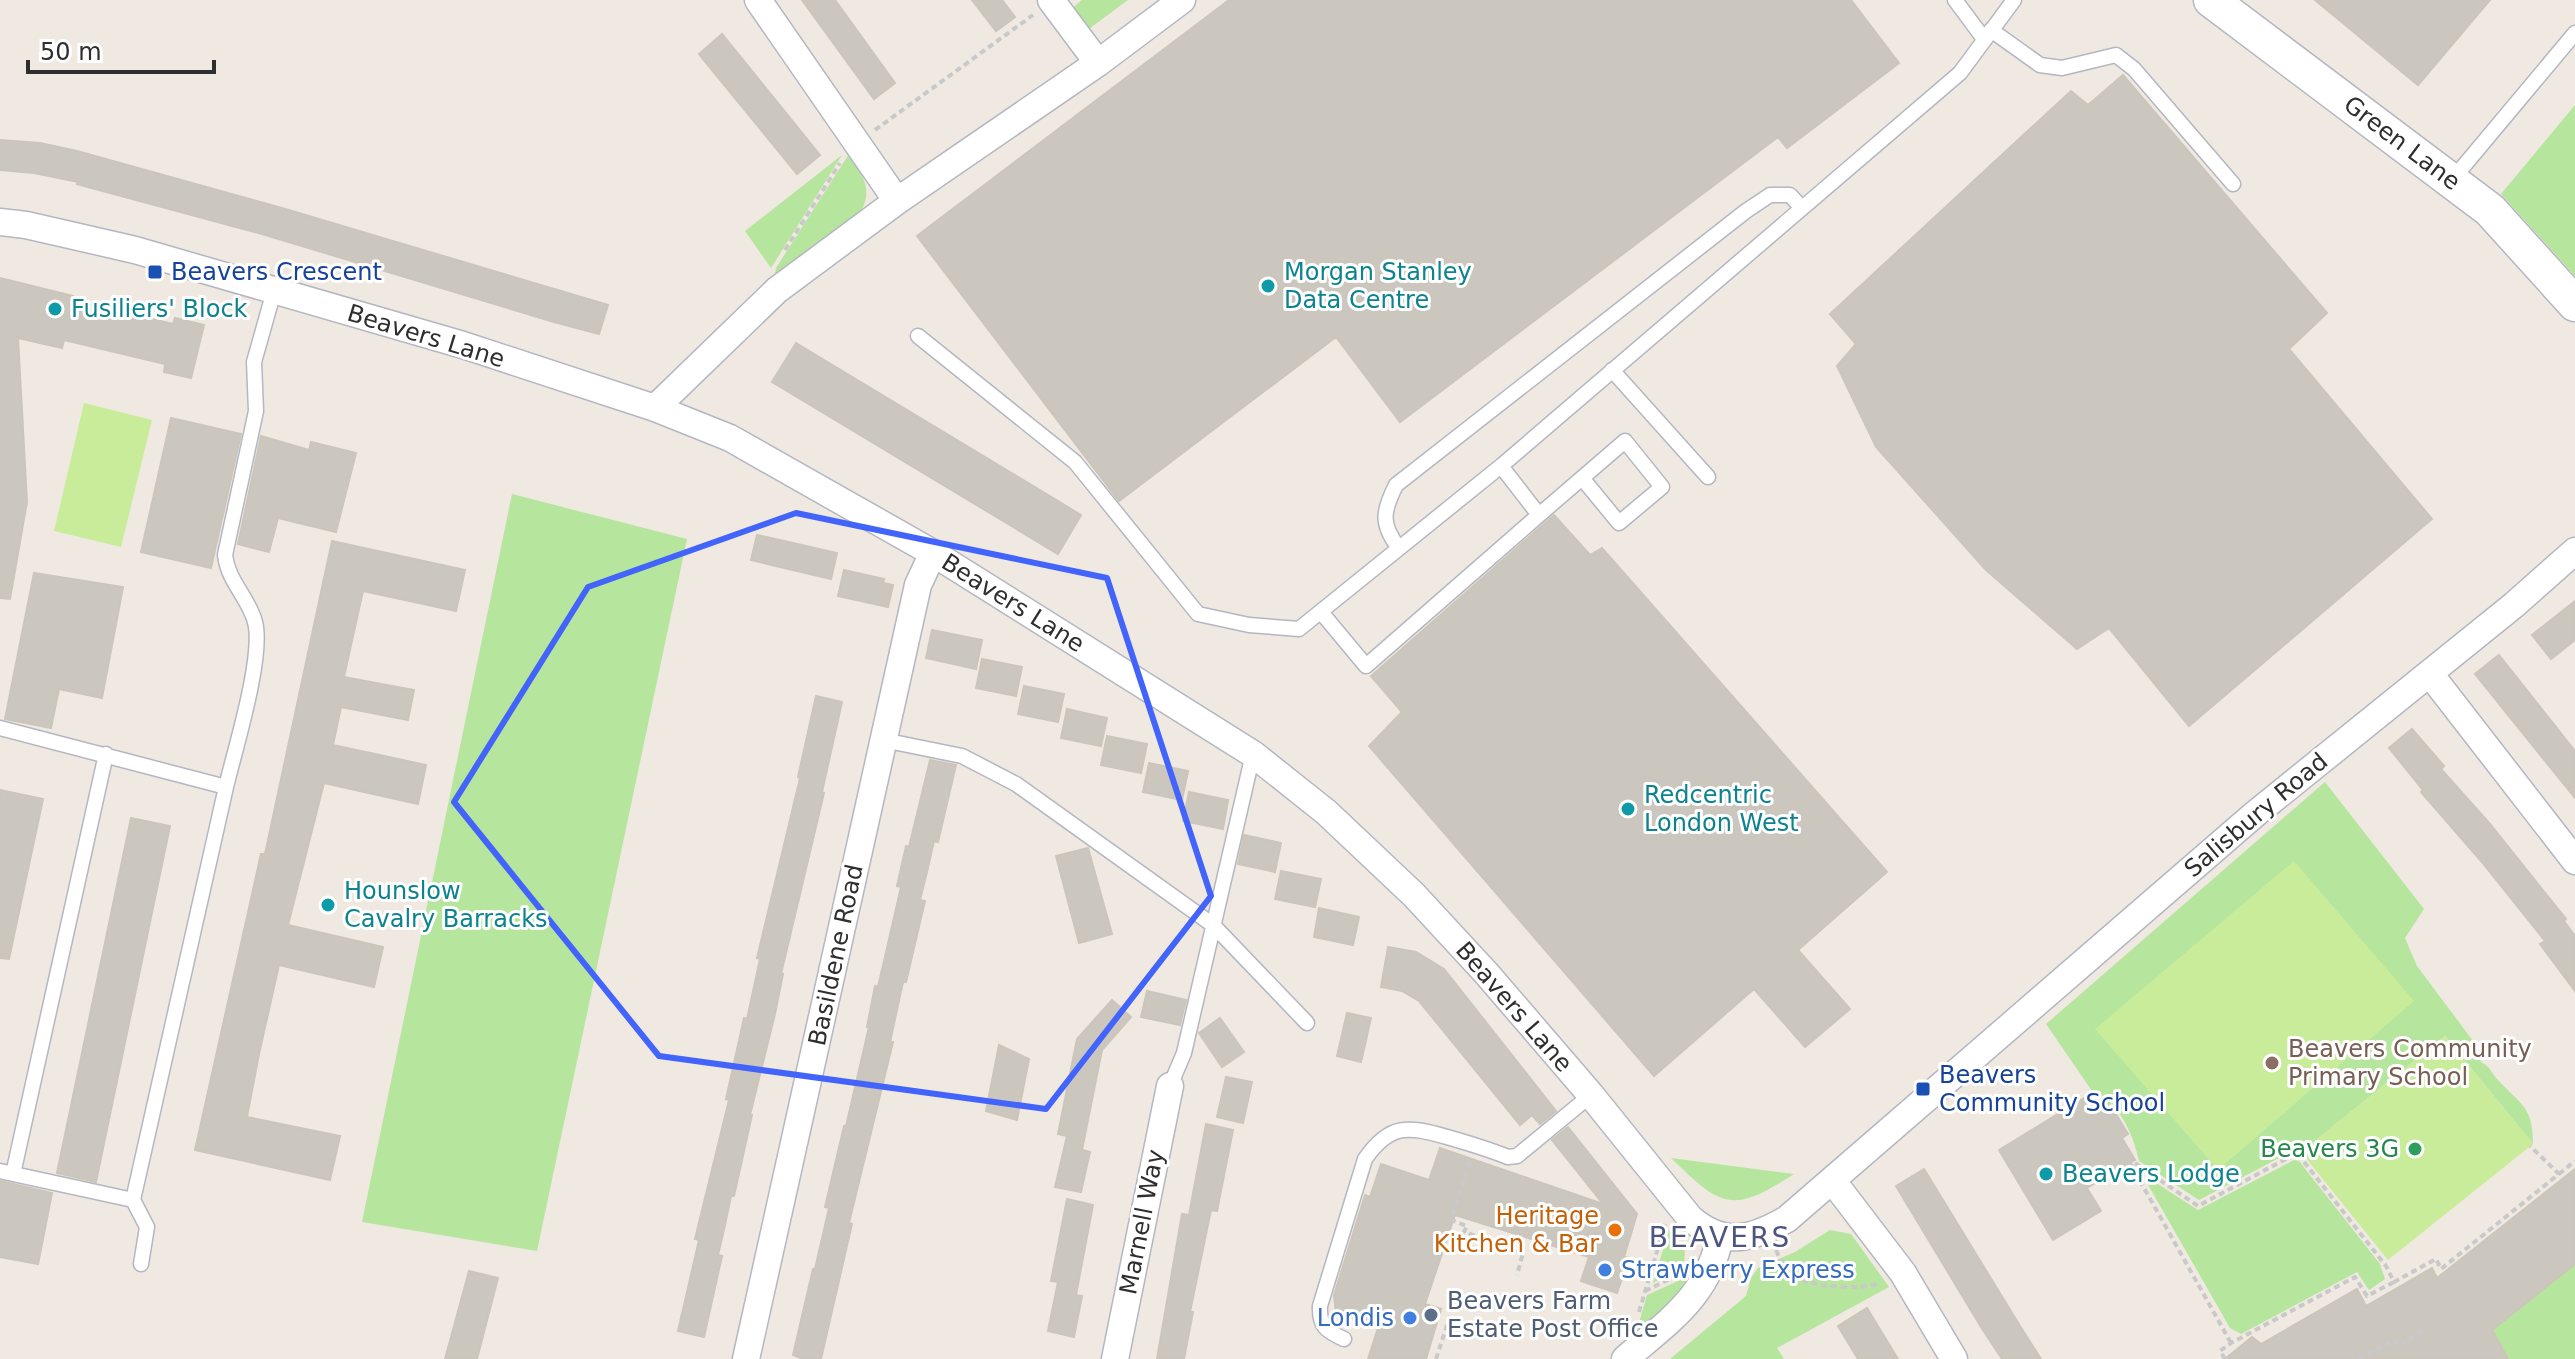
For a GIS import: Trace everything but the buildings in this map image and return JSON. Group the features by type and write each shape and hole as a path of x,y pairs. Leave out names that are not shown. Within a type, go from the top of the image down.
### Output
{"street":[{"path":"758,0 897,201"},
{"path":"655,408 777,290 897,201 1098,63 1182,0"},
{"name":"Green Lane","path":"2211,0 2490,210 2575,304"},
{"path":"1043,7 1098,63"},
{"name":"Beavers Lane","path":"0,222 135,250 463,345 655,408 741,443 933,553 1253,754 1326,812 1414,895 1487,974 1591,1095 1673,1199 1702,1229 1720,1237"},
{"name":"Salisbury Road","path":"1832,1180 2255,814 2514,605 2575,551"},
{"name":"Basildene Road","path":"746,1359 918,585 933,553"},
{"path":"2430,674 2575,861"},
{"name":"Marnell Way","path":"1115,1359 1170,1086"},
{"path":"1625,1359 1693,1298 1711,1268 1720,1237 1756,1235 1768,1230 1787,1219 1832,1180 1903,1273 1954,1359"}],"lane":[{"path":"1955,0 1988,35 2040,65 2062,68 2116,55 2134,69 2233,184"},
{"path":"918,336 1075,462 1198,614 1249,625 1299,629 1501,466 1960,73 2014,0"},
{"path":"2452,180 2575,33"},
{"path":"1399,548 1388,534 1384,508 1396,485 1746,211 1770,195 1790,195 1801,207"},
{"path":"141,1264 147,1227 133,1200 258,645 255,620 228,573 225,555 256,411 254,362 274,291"},
{"path":"1612,370 1708,477"},
{"path":"1321,612 1366,666 1539,515 1582,478 1625,441 1662,487 1619,523 1582,478"},
{"path":"1501,466 1539,515"},
{"path":"0,728 226,787"},
{"path":"883,740 962,756 1016,784 1213,925 1307,1023"},
{"path":"106,754 7,1172 133,1200"},
{"path":"1170,1086 1184,1053 1253,754"},
{"path":"1344,1339 1326,1331 1319,1321 1320,1306 1365,1159 1376,1143 1391,1133 1415,1128 1508,1157 1517,1156 1591,1095"}],"path":[{"path":"785,250 848,149 1043,7"},
{"path":"2530,1146 2559,1174"},
{"path":"2231,1343 2132,1163 2198,1206 2297,1153 2386,1266 2394,1282"},
{"path":"2225,1359 2220,1351 2231,1343 2355,1277 2367,1296 2436,1259 2441,1269 2575,1161"},
{"path":"1469,1167 1451,1220 1467,1226 1464,1232 1523,1253 1517,1275"},
{"path":"1637,1318 1673,1199"},
{"path":"1768,1230 1779,1257 1803,1282 1819,1287 1867,1288 1903,1273"},
{"path":"1436,1359 1450,1316"},
{"path":"2359,1359 2395,1340 2398,1346 2424,1330"}],"highlighted area":[{"path":"796,513 1107,578 1211,896 1046,1109 659,1056 454,802 588,587"}],"green space":[{"path":"1082,0 1128,0 1086,31 1066,13"},
{"path":"2575,105 2575,276 2501,194"},
{"path":"849,154 866,188 861,211 780,274 775,274 776,268"},
{"path":"842,155 771,268 745,231"},
{"path":"84,403 152,420 121,547 54,531"},
{"path":"512,494 687,539 537,1251 362,1222"},
{"path":"2325,782 2424,909 2405,938 2417,966 2476,1045 2481,1062 2524,1107 2531,1121 2533,1144 2445,1036 2301,1152 2298,1148 2199,1200 2139,1161 2132,1137 2117,1110 2112,1103 2108,1106 2098,1091 2092,1091 2046,1024"},
{"path":"2294,861 2414,1001 2218,1170 2095,1029"},
{"name":"Beavers 3G","path":"2445,1036 2533,1144 2388,1260 2301,1152"},
{"path":"1671,1158 1794,1174 1756,1195 1728,1200 1703,1187"},
{"path":"2294,1160 2299,1161 2380,1264 2385,1279 2369,1290 2357,1272 2241,1334 2230,1328 2147,1183 2150,1179 2198,1210"},
{"path":"1669,1230 1685,1251 1684,1265 1653,1283"},
{"path":"1830,1230 1851,1234 1889,1287 1777,1348 1784,1359 1670,1359 1746,1296 1751,1278 1758,1268 1795,1252"},
{"path":"2575,1263 2575,1359 2508,1359 2483,1315"},
{"path":"1689,1276 1680,1293 1637,1330 1647,1295"}],"place":[{"name":"Beavers Crescent","path":"155,272"},
{"name":"Morgan Stanley Data Centre","path":"1268,286"},
{"name":"Fusiliers' Block","path":"55,309"},
{"name":"Redcentric London West","path":"1628,809"},
{"name":"Hounslow Cavalry Barracks","path":"328,905"},
{"name":"Beavers Community Primary School","path":"2272,1063"},
{"name":"Beavers Community School","path":"1923,1089"},
{"name":"Beavers 3G","path":"2415,1149"},
{"name":"Beavers Lodge","path":"2046,1174"},
{"name":"Heritage Kitchen & Bar","path":"1615,1230"},
{"name":"Strawberry Express","path":"1605,1270"},
{"name":"Beavers Farm Estate Post Office","path":"1431,1315"},
{"name":"Londis","path":"1410,1318"}],"district":[{"name":"BEAVERS","path":"1720,1237"}]}
